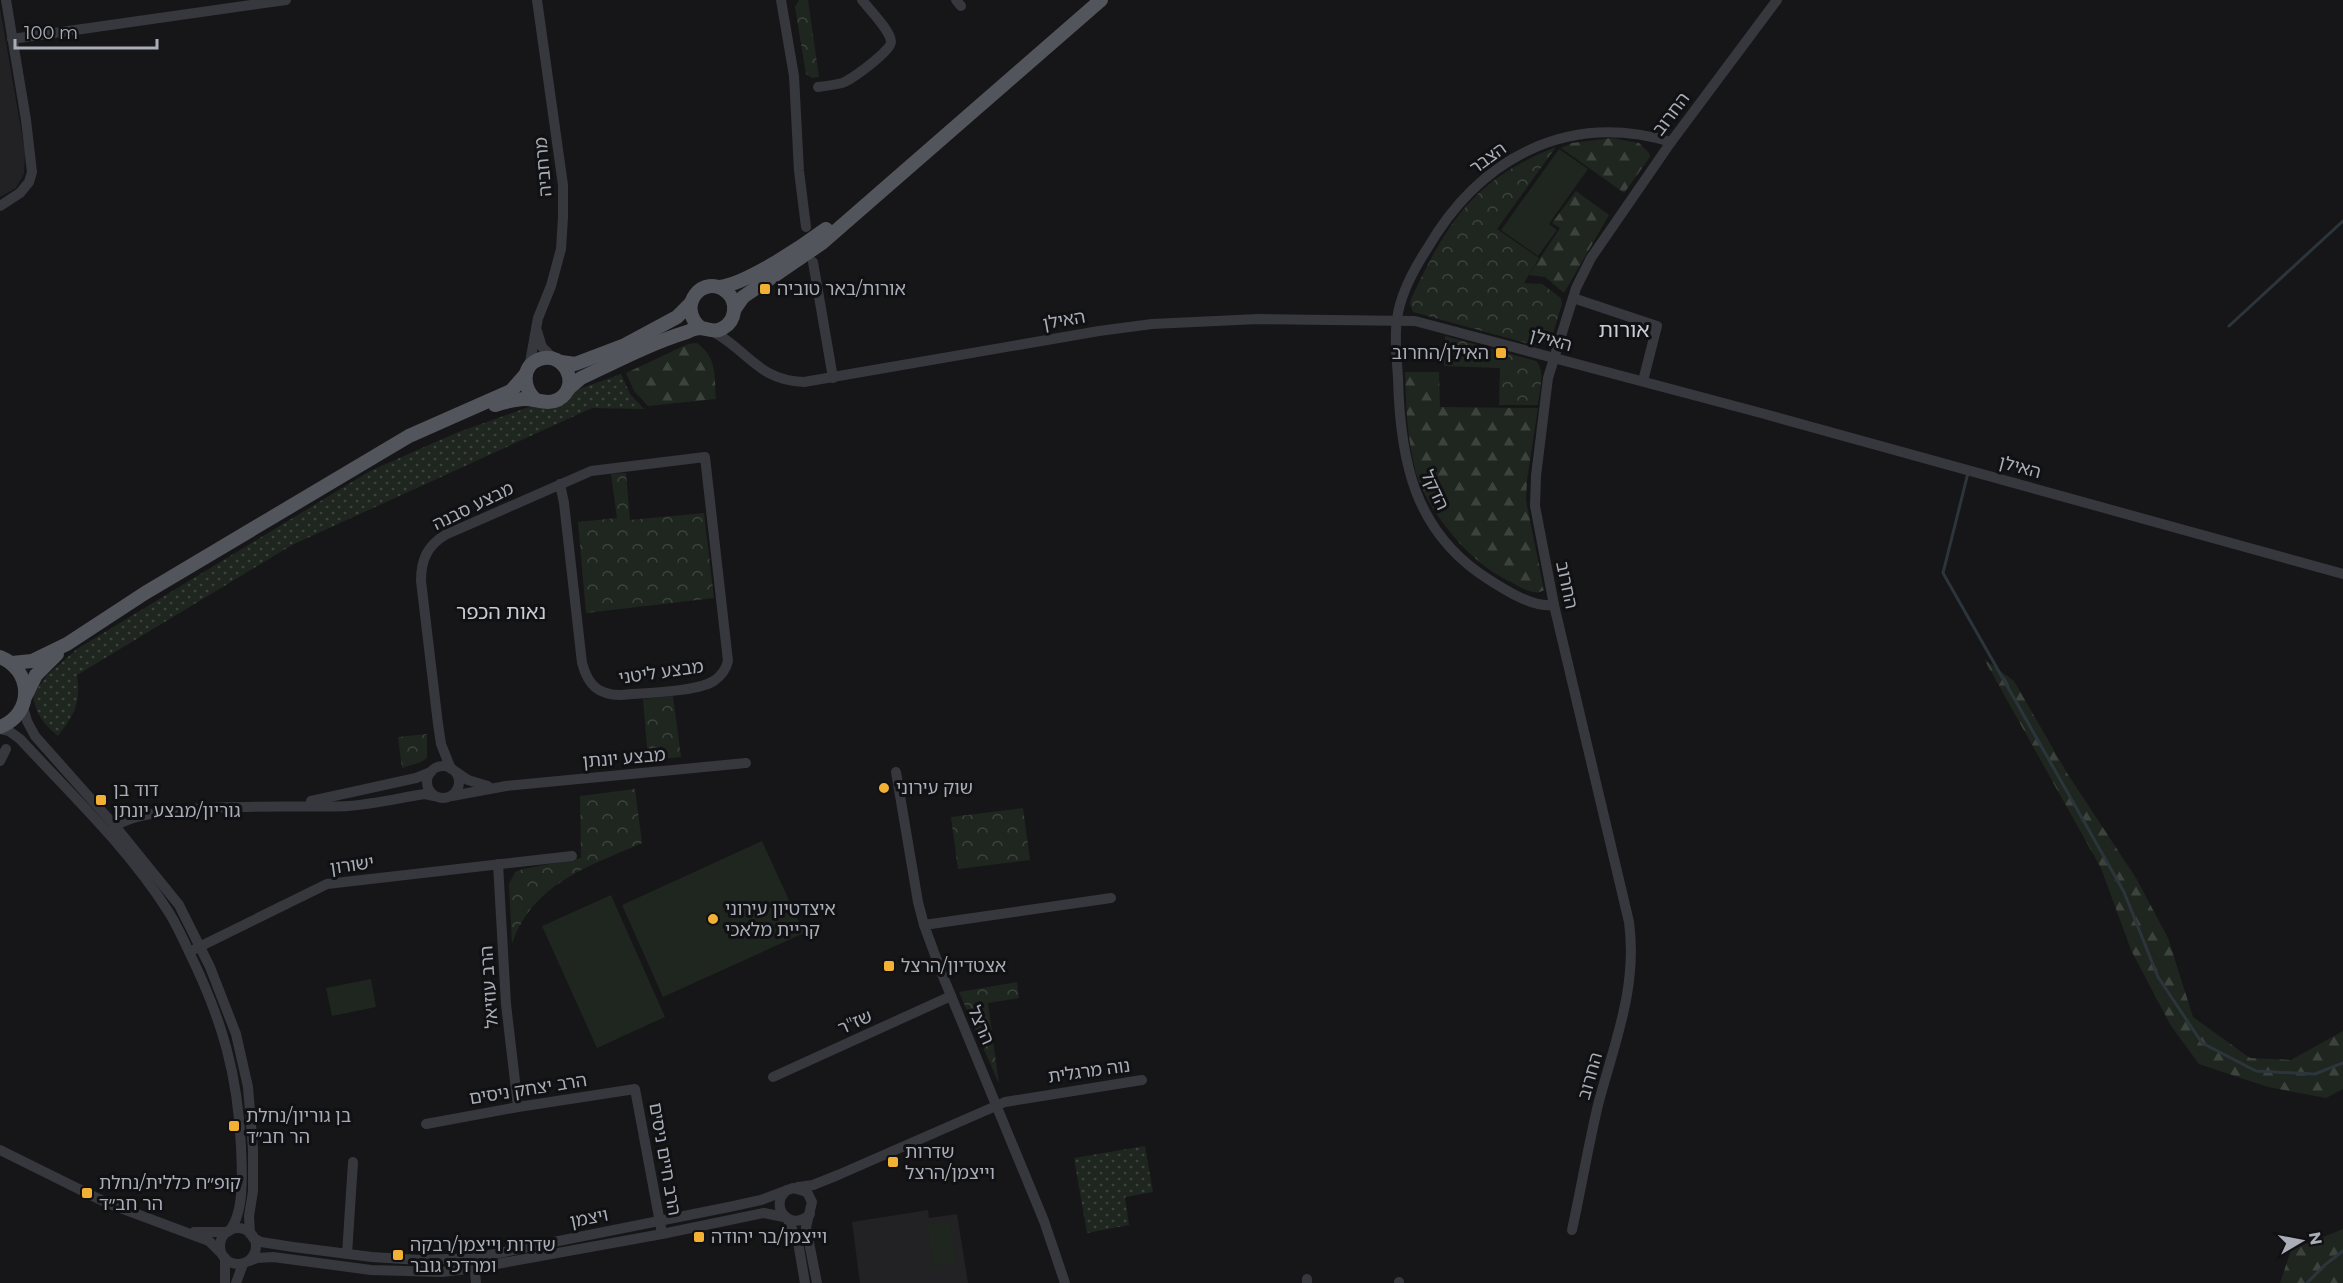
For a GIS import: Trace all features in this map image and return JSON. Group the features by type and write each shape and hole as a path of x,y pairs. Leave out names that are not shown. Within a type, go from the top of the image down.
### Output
{"main road":[{"path":"456,416 511,401 558,400 574,382 675,336 706,329 723,328 743,297 822,243 1101,0"},
{"path":"6,660 32,661 67,644 145,593 409,436 511,391 540,359 575,364 626,345 677,317 690,303 693,296 705,288 727,287 816,236 933,148"},
{"path":"719,287 730,296 732,315"},
{"path":"690,303 691,317 706,329"},
{"path":"557,361 569,374 568,389"},
{"path":"527,371 527,388 536,400"},
{"path":"0,728 12,721 36,675 67,644"},
{"path":"6,660 23,677 24,701"}],"street":[{"path":"0,206 20,193 29,182 32,172 31,150 6,0"},
{"path":"12,39 286,0"},
{"name":"מרחביה","path":"527,371 533,355 536,327 561,249 563,185 537,0"},
{"path":"781,0 794,76 799,164 806,227"},
{"path":"819,87 844,82 885,53 890,46 888,32 862,0"},
{"name":"החרוב","path":"1572,1230 1598,1109 1623,1022 1632,953 1629,922 1554,605 1537,523 1535,491 1545,395 1554,357 1573,298 1591,258 1671,142 1776,0"},
{"name":"הצבר","path":"1397,319 1414,271 1440,227 1476,186 1498,168 1546,142 1591,132 1632,133 1671,142"},
{"path":"813,262 833,378"},
{"path":"1573,298 1657,326 1643,381"},
{"name":"האילן","path":"732,315 730,329 741,351"},
{"name":"האילן","path":"706,329 741,351 758,368 782,380 804,382 1099,331 1152,324 1248,319 1397,319 1433,325 1554,357 2343,574"},
{"name":"הדקל","path":"1397,319 1400,430 1408,471 1422,508 1449,546 1468,566 1533,602 1544,606 1554,605"},
{"path":"536,327 542,347 557,361"},
{"name":"מבצע סבנה","path":"453,770 441,744 422,581 424,556 434,542 585,473 603,468 705,457"},
{"name":"מבצע ליטני","path":"560,484 582,663 588,682 602,694 621,695 699,687 716,680 726,669 728,661 705,457"},
{"path":"24,701 27,721 35,736 111,830 168,911 210,999 224,1038 236,1089 241,1149 241,1190 237,1215 221,1242 225,1283"},
{"name":"מבצע סבנה","path":"432,771 438,750 438,724"},
{"path":"0,728 20,739 111,830 179,905 200,946 229,1014 247,1079 254,1149 253,1191 249,1216 255,1248 236,1283"},
{"path":"0,761 6,748"},
{"name":"מבצע יונתן","path":"453,770 476,783 493,787 746,763"},
{"path":"111,830 153,813 175,809 257,808 347,806 425,794 444,799 452,796 459,785 453,770 442,766 416,778 322,799 257,808"},
{"path":"432,771 427,783 434,796"},
{"name":"הרצל","path":"896,772 924,925 1044,1221 1065,1283"},
{"name":"מבצע יונתן","path":"452,796 506,786"},
{"name":"ישורון","path":"189,952 327,884 572,856"},
{"name":"הרב עוזיאל","path":"498,864 506,1004 518,1107"},
{"path":"924,925 1111,898"},
{"name":"שז\"ר","path":"773,1077 951,996"},
{"name":"נוה מרגלית","path":"997,1105 1042,1095 1142,1080"},
{"name":"הרב יצחק ניסים","path":"426,1124 636,1089"},
{"name":"הרב חיים ניסים","path":"636,1089 662,1234"},
{"name":"ויצמן","path":"246,1262 257,1258 273,1257 340,1268 442,1272 659,1221 762,1200 790,1189 813,1185 997,1105"},
{"path":"0,1150 107,1203 209,1241 233,1264 246,1262"},
{"path":"347,1254 353,1162"},
{"name":"ויצמן","path":"812,1202 819,1191 838,1175"},
{"path":"805,1283 798,1242 779,1206 780,1199 790,1189 801,1188 807,1192 812,1202 806,1227 818,1283"},
{"name":"ויצמן","path":"252,1236 261,1242 347,1254 400,1260 474,1263 662,1234 764,1213 786,1218"},
{"path":"786,1218 800,1221 810,1214"},
{"path":"182,1231 228,1232 238,1229 252,1236"},
{"path":"474,1263 476,1283"}],"shaded area":[{"path":"0,8 25,152 24,174 16,188 0,197"},
{"path":"928,1210 929,1218 957,1214 968,1283 860,1283 852,1222"}],"green space":[{"path":"799,0 808,0 819,77 812,78 806,74 795,7"},
{"path":"1612,138 1639,143 1650,157 1624,193 1561,148 1572,143"},
{"path":"1556,147 1497,229 1539,258 1524,283 1542,284 1561,298 1562,304 1551,340 1537,346 1413,312 1411,299 1424,272 1437,247 1466,206 1504,173"},
{"path":"1559,149 1588,169 1549,224 1557,230 1538,256 1501,230"},
{"path":"1576,191 1609,215 1564,293 1545,277 1529,275 1560,228 1552,223"},
{"path":"1445,336 1536,361 1541,370 1538,405 1499,405 1500,368 1444,366"},
{"path":"697,343 712,361 716,399 648,406 634,391 626,373 688,344"},
{"path":"1405,372 1439,372 1440,407 1538,408 1526,500 1544,590 1536,592 1528,590 1496,574 1467,551 1441,521 1422,489 1413,461"},
{"path":"621,374 630,394 644,409 592,408 292,545 77,675 78,693 75,708 58,736 41,718 33,695 47,675 77,649 370,471 456,433"},
{"path":"626,473 630,520 704,513 714,598 586,613 578,522 617,518 611,474"},
{"path":"1984,659 2014,681 2067,773 2136,878 2168,938 2193,1017 2250,1058 2291,1060 2343,1031 2343,1089 2326,1098 2268,1087 2199,1064 2171,1026 2131,950 2101,868"},
{"path":"673,696 681,757 648,760 643,699"},
{"path":"427,734 427,758 402,768 398,737"},
{"path":"635,789 642,843 583,869 548,892 521,923 512,944 509,884 515,872 581,858 580,796"},
{"path":"1023,808 1030,860 958,869 951,817"},
{"name":"איצדטיון עירוני קריית מלאכי","path":"762,841 804,933 663,997 622,905"},
{"path":"611,895 665,1017 597,1048 542,926"},
{"path":"371,979 376,1007 332,1016 326,988"},
{"path":"1017,982 1019,998 988,1003 999,1084 959,992"},
{"path":"1145,1146 1153,1192 1125,1197 1129,1225 1087,1233 1074,1158"},
{"path":"949,1221 956,1264 934,1267 927,1225"},
{"path":"2343,1229 2343,1283 2280,1283 2291,1250"}],"waterway":[{"path":"2229,326 2343,221"},
{"path":"1968,473 1943,573 2124,892 2158,977 2202,1043 2256,1071 2315,1074 2343,1063"},
{"path":"2307,1283 2343,1251"}],"place":[{"name":"אורות/באר טוביה","path":"765,289"},
{"name":"האילן/החרוב","path":"1501,353"},
{"name":"שוק עירוני","path":"884,788"},
{"name":"דוד בן גוריון/מבצע יונתן","path":"101,800"},
{"name":"איצדטיון עירוני קריית מלאכי","path":"713,919"},
{"name":"אצטדיון/הרצל","path":"889,966"},
{"name":"בן גוריון/נחלת הר חב״ד","path":"234,1126"},
{"name":"שדרות וייצמן/הרצל","path":"893,1162"},
{"name":"קופ״ח כללית/נחלת הר חב״ד","path":"87,1193"},
{"name":"וייצמן/בר יהודה","path":"699,1237"},
{"name":"שדרות וייצמן/רבקה ומרדכי גובר","path":"398,1255"}],"district":[{"name":"אורות","path":"1624,329"},
{"name":"נאות הכפר","path":"501,612"}]}
